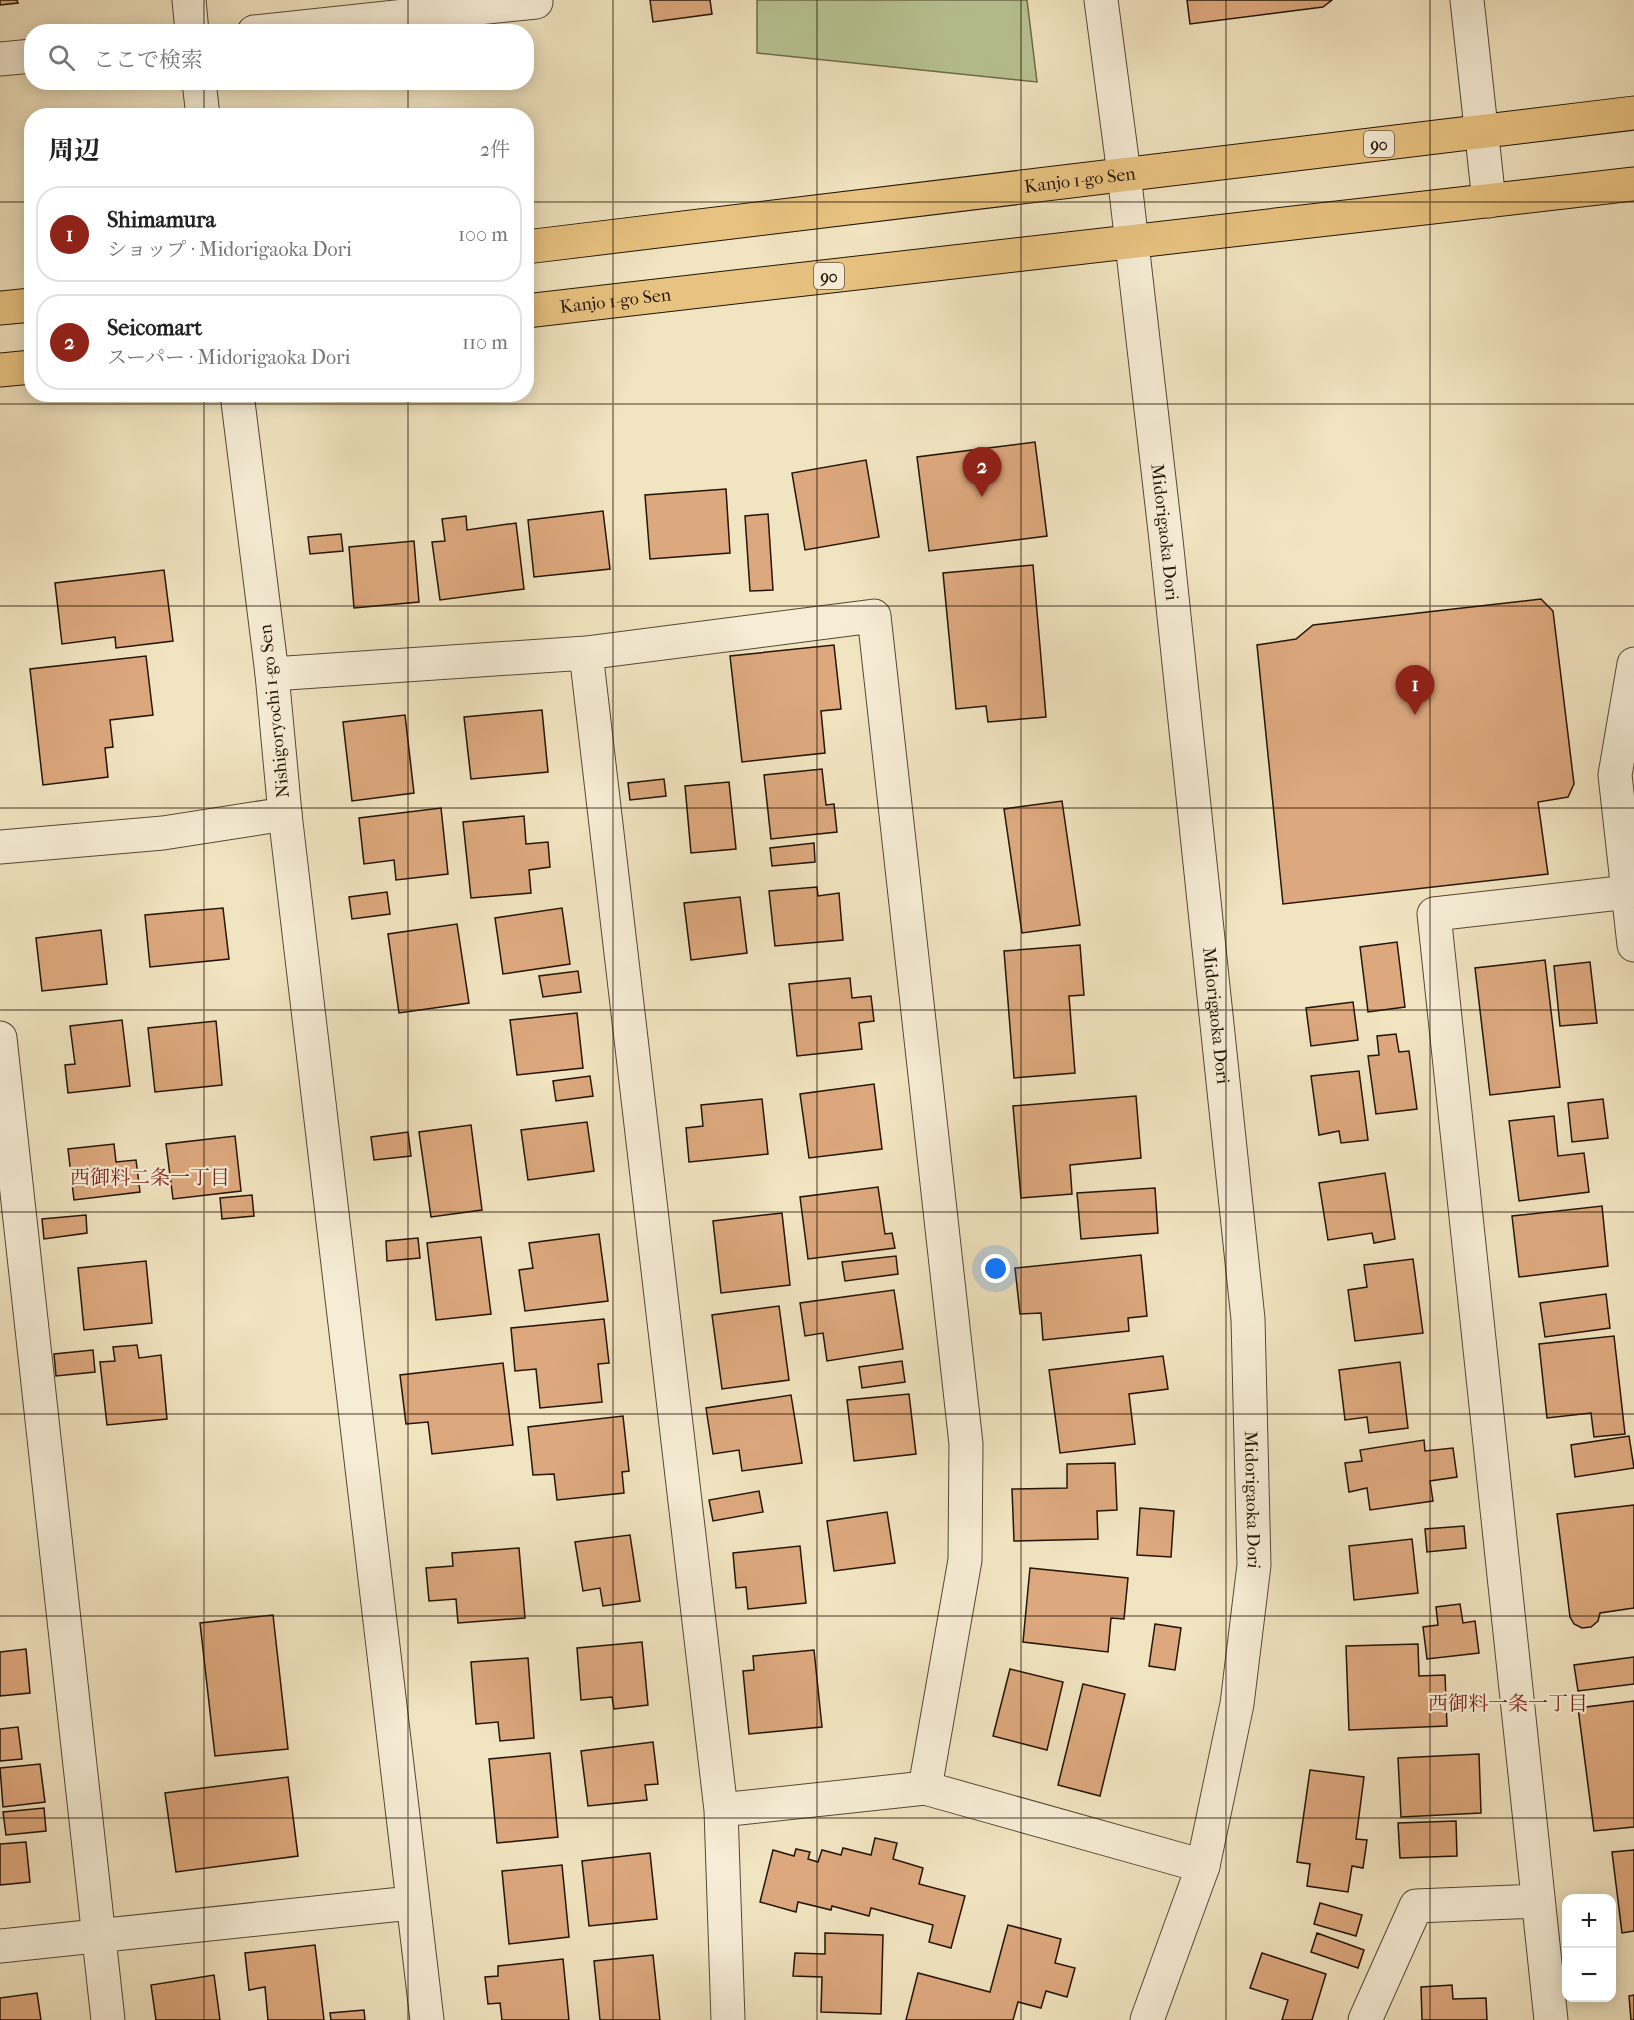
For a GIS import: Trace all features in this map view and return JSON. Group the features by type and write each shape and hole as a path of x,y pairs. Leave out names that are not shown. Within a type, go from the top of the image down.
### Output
{"main road":[{"name":"Kanjo 1-go Sen","path":"534,247 1634,113"},
{"name":"Kanjo 1-go Sen","path":"534,309 1634,184"},
{"path":"0,308 24,306"},
{"path":"0,370 24,368"}],"street":[{"path":"189,0 191,24"},
{"path":"329,24 536,2 536,0"},
{"name":"Midorigaoka Dori","path":"1101,0 1124,174 1168,551 1248,1319 1254,1565 1237,1704 1203,1866 1147,2020"},
{"path":"1467,0 1489,201"},
{"path":"0,59 24,57"},
{"path":"199,90 202,108"},
{"name":"Nishigoryochi 1-go Sen","path":"0,847 163,832 285,814 272,674 238,402"},
{"path":"272,674 586,653 874,615 966,1444 965,1560 925,1788"},
{"path":"586,653 721,1810 728,2020"},
{"path":"1634,664 1615,775 1634,945"},
{"path":"285,814 411,1903 427,2020"},
{"path":"1551,2020 1434,914 1628,892"},
{"path":"0,1038 108,2020"},
{"path":"721,1810 925,1788 1203,1866"},
{"path":"1365,2020 1416,1906 1538,1900"},
{"path":"0,1946 411,1903"}],"green space":[{"path":"757,0 1027,0 1037,82 757,53"}],"building":[{"path":"0,0 17,0 18,3 0,5"},
{"path":"650,0 710,0 712,14 653,22"},
{"path":"1187,0 1332,0 1323,7 1190,24"},
{"path":"1035,442 1047,536 929,551 917,457"},
{"path":"866,460 879,537 805,550 792,473"},
{"path":"726,489 730,553 650,559 645,495"},
{"path":"603,511 610,569 534,577 528,520"},
{"path":"768,514 773,590 750,591 745,516"},
{"path":"466,516 467,530 516,523 524,589 440,600 432,542 445,541 442,519"},
{"path":"341,534 343,551 310,554 308,537"},
{"path":"414,541 419,602 354,608 349,547"},
{"path":"1033,565 1046,717 988,722 986,706 956,709 943,573"},
{"path":"164,570 173,641 116,648 115,637 62,644 55,583"},
{"path":"1541,599 1553,611 1574,784 1568,797 1538,802 1548,874 1283,904 1257,645 1296,639 1313,625"},
{"path":"834,645 841,709 821,711 825,753 742,762 730,656"},
{"path":"146,656 153,715 110,720 113,747 105,748 108,777 43,785 30,669"},
{"path":"542,710 548,772 471,779 464,717"},
{"path":"405,715 414,793 352,801 343,722"},
{"path":"822,769 826,805 834,804 837,832 771,839 764,775"},
{"path":"664,779 666,796 630,800 628,783"},
{"path":"729,782 736,849 691,853 685,786"},
{"path":"1062,801 1080,925 1022,933 1004,809"},
{"path":"441,808 448,874 396,880 394,860 364,864 359,818"},
{"path":"524,816 526,844 548,842 550,867 529,870 531,893 471,898 463,822"},
{"path":"814,843 815,862 772,866 770,848"},
{"path":"817,887 818,896 839,893 843,940 775,946 769,891"},
{"path":"387,892 390,914 352,919 349,897"},
{"path":"740,897 747,953 691,960 684,903"},
{"path":"223,908 229,959 150,967 145,915"},
{"path":"562,908 570,964 503,974 495,918"},
{"path":"457,924 469,1003 399,1013 388,934"},
{"path":"101,930 107,984 42,991 36,938"},
{"path":"1397,942 1405,1007 1368,1012 1360,947"},
{"path":"1080,945 1084,995 1069,996 1075,1073 1014,1078 1004,951"},
{"path":"1545,960 1560,1087 1490,1095 1475,968"},
{"path":"1590,962 1597,1023 1560,1026 1554,966"},
{"path":"578,971 581,992 543,997 539,976"},
{"path":"850,978 852,998 871,996 874,1021 859,1023 862,1049 797,1056 789,984"},
{"path":"1353,1002 1358,1040 1311,1046 1306,1008"},
{"path":"577,1013 583,1068 517,1075 510,1020"},
{"path":"122,1020 130,1086 68,1093 65,1065 75,1064 70,1026"},
{"path":"216,1021 222,1085 155,1092 148,1028"},
{"path":"1396,1034 1399,1052 1409,1051 1417,1109 1376,1114 1368,1056 1379,1055 1377,1036"},
{"path":"1359,1071 1368,1140 1341,1143 1339,1131 1319,1135 1311,1076"},
{"path":"590,1076 593,1096 556,1101 553,1081"},
{"path":"874,1084 882,1149 809,1158 800,1094"},
{"path":"1136,1096 1141,1158 1070,1165 1072,1194 1021,1198 1013,1106"},
{"path":"762,1099 768,1154 689,1162 686,1128 703,1126 701,1105"},
{"path":"1603,1099 1608,1138 1572,1142 1568,1103"},
{"path":"1554,1116 1558,1156 1584,1153 1589,1192 1519,1201 1509,1121"},
{"path":"587,1122 594,1171 528,1180 521,1130"},
{"path":"471,1125 482,1210 431,1217 419,1132"},
{"path":"408,1132 411,1156 374,1160 371,1137"},
{"path":"235,1136 241,1191 173,1199 166,1144"},
{"path":"114,1144 116,1162 136,1160 140,1192 74,1200 68,1149"},
{"path":"1385,1173 1395,1239 1374,1243 1372,1233 1328,1240 1319,1183"},
{"path":"878,1187 885,1234 892,1233 895,1248 808,1259 800,1197"},
{"path":"1155,1188 1158,1233 1081,1239 1077,1193"},
{"path":"252,1195 254,1216 222,1219 220,1198"},
{"path":"1602,1206 1608,1266 1519,1277 1512,1216"},
{"path":"782,1213 790,1285 721,1293 713,1221"},
{"path":"86,1215 87,1233 44,1239 42,1219"},
{"path":"599,1234 608,1301 525,1311 519,1270 533,1268 529,1243"},
{"path":"481,1237 491,1314 436,1320 427,1243"},
{"path":"418,1238 420,1258 387,1261 386,1241"},
{"path":"1141,1255 1147,1316 1128,1318 1129,1331 1043,1340 1041,1313 1020,1314 1015,1268"},
{"path":"896,1256 898,1274 845,1281 842,1262"},
{"path":"1413,1259 1423,1333 1355,1341 1348,1290 1367,1287 1364,1265"},
{"path":"146,1261 152,1323 84,1330 78,1268"},
{"path":"894,1290 903,1349 827,1361 823,1333 805,1336 800,1303"},
{"path":"1606,1294 1610,1328 1545,1337 1540,1303"},
{"path":"779,1306 789,1380 722,1389 712,1315"},
{"path":"604,1319 609,1363 598,1364 602,1402 540,1408 536,1369 515,1371 511,1328"},
{"path":"1614,1336 1625,1434 1594,1437 1591,1413 1547,1418 1539,1344"},
{"path":"137,1345 139,1358 161,1355 167,1419 107,1425 100,1362 115,1361 113,1347"},
{"path":"93,1350 95,1372 56,1376 54,1354"},
{"path":"1163,1356 1168,1389 1129,1394 1135,1444 1060,1453 1049,1370"},
{"path":"902,1361 905,1382 862,1388 859,1367"},
{"path":"1400,1362 1408,1428 1369,1433 1367,1417 1345,1420 1339,1370"},
{"path":"503,1363 513,1445 432,1454 428,1422 406,1424 400,1375"},
{"path":"909,1394 916,1454 854,1461 847,1400"},
{"path":"791,1395 802,1463 742,1471 739,1450 713,1454 706,1408"},
{"path":"623,1416 629,1471 622,1472 624,1493 557,1500 554,1474 533,1475 528,1427"},
{"path":"1629,1436 1634,1468 1575,1477 1571,1445"},
{"path":"1424,1440 1425,1451 1453,1448 1457,1477 1430,1481 1433,1501 1370,1510 1367,1488 1349,1492 1345,1463 1362,1461 1360,1450"},
{"path":"1115,1463 1117,1510 1097,1511 1098,1539 1014,1541 1012,1489 1067,1488 1067,1464"},
{"path":"759,1491 763,1512 713,1521 709,1500"},
{"path":"1634,1505 1634,1608 1600,1613 1598,1621 1591,1627 1582,1628 1574,1624 1570,1617 1557,1514"},
{"path":"1140,1508 1174,1511 1171,1557 1137,1555"},
{"path":"887,1512 895,1563 834,1571 827,1521"},
{"path":"1464,1526 1466,1548 1427,1552 1425,1529"},
{"path":"630,1535 640,1601 603,1606 600,1588 583,1591 575,1542"},
{"path":"1412,1539 1418,1593 1354,1600 1349,1546"},
{"path":"800,1546 806,1603 748,1609 746,1587 736,1588 733,1553"},
{"path":"519,1548 525,1618 458,1623 456,1599 429,1601 426,1568 453,1566 452,1553"},
{"path":"1030,1568 1128,1578 1124,1619 1111,1618 1108,1652 1023,1642"},
{"path":"1460,1604 1463,1623 1475,1621 1479,1653 1427,1659 1423,1627 1438,1625 1436,1607"},
{"path":"273,1615 288,1749 215,1756 200,1623"},
{"path":"1155,1624 1181,1628 1175,1670 1149,1666"},
{"path":"642,1642 648,1705 614,1709 612,1697 581,1700 577,1648"},
{"path":"1418,1644 1419,1676 1445,1675 1447,1726 1349,1730 1346,1646"},
{"path":"26,1649 30,1693 0,1696 0,1652"},
{"path":"814,1650 822,1727 749,1734 743,1671 754,1670 753,1656"},
{"path":"1634,1657 1634,1684 1578,1691 1574,1665"},
{"path":"528,1658 534,1738 500,1741 498,1722 476,1724 471,1662"},
{"path":"1010,1669 1063,1682 1047,1750 993,1736"},
{"path":"1083,1684 1125,1694 1100,1796 1058,1785"},
{"path":"1634,1701 1634,1827 1594,1831 1578,1708"},
{"path":"18,1727 22,1759 0,1761 0,1729"},
{"path":"653,1742 658,1784 645,1785 647,1800 588,1806 581,1751"},
{"path":"550,1753 558,1837 497,1843 489,1759"},
{"path":"1479,1754 1481,1813 1401,1817 1398,1758"},
{"path":"40,1764 45,1802 3,1807 0,1768"},
{"path":"1310,1770 1364,1777 1356,1839 1367,1840 1363,1868 1352,1866 1348,1892 1307,1886 1310,1864 1297,1862"},
{"path":"288,1777 298,1856 176,1872 165,1793"},
{"path":"44,1808 46,1831 6,1835 3,1812"},
{"path":"1456,1821 1457,1856 1400,1858 1398,1823"},
{"path":"875,1838 897,1843 893,1859 923,1868 919,1884 965,1896 951,1948 929,1942 933,1925 871,1908 869,1916 832,1906 831,1910 798,1902 796,1912 760,1902 773,1850 794,1856 796,1849 810,1852 808,1859 818,1862 822,1850 841,1855 843,1848 871,1855"},
{"path":"26,1842 30,1882 0,1885 0,1844"},
{"path":"1634,1850 1634,1931 1622,1933 1612,1852"},
{"path":"650,1853 657,1919 589,1926 582,1861"},
{"path":"562,1865 569,1937 509,1944 502,1871"},
{"path":"1320,1903 1362,1915 1356,1936 1314,1924"},
{"path":"1008,1925 1061,1939 1055,1963 1075,1968 1067,1997 1046,1991 1041,2008 1018,2002 1013,2020 906,2020 918,1973 990,1992"},
{"path":"825,1933 883,1935 881,2014 821,2012 822,1977 793,1976 795,1953 825,1954"},
{"path":"1317,1933 1364,1950 1358,1968 1311,1952"},
{"path":"315,1945 324,2020 268,2020 265,1987 249,1990 245,1953"},
{"path":"1262,1953 1326,1974 1312,2020 1282,2020 1288,2000 1250,1988"},
{"path":"653,1955 660,2020 600,2020 594,1961"},
{"path":"563,1959 569,2020 502,2020 500,2003 488,2004 485,1977 498,1976 498,1966"},
{"path":"214,1975 220,2020 156,2020 151,1985"},
{"path":"1452,1985 1453,1999 1486,1998 1487,2020 1422,2020 1421,1987"},
{"path":"37,1993 41,2020 0,2020 0,1998"},
{"path":"1634,1995 1634,2020 1631,2020 1629,1996"},
{"path":"364,2010 365,2020 331,2020 330,2013"}],"place":[{"name":"Seicomart","path":"982,497"},
{"name":"Shimamura","path":"1415,715"}],"district":[{"name":"西御料二条一丁目","path":"150,1177"},
{"name":"西御料一条一丁目","path":"1508,1703"}]}
